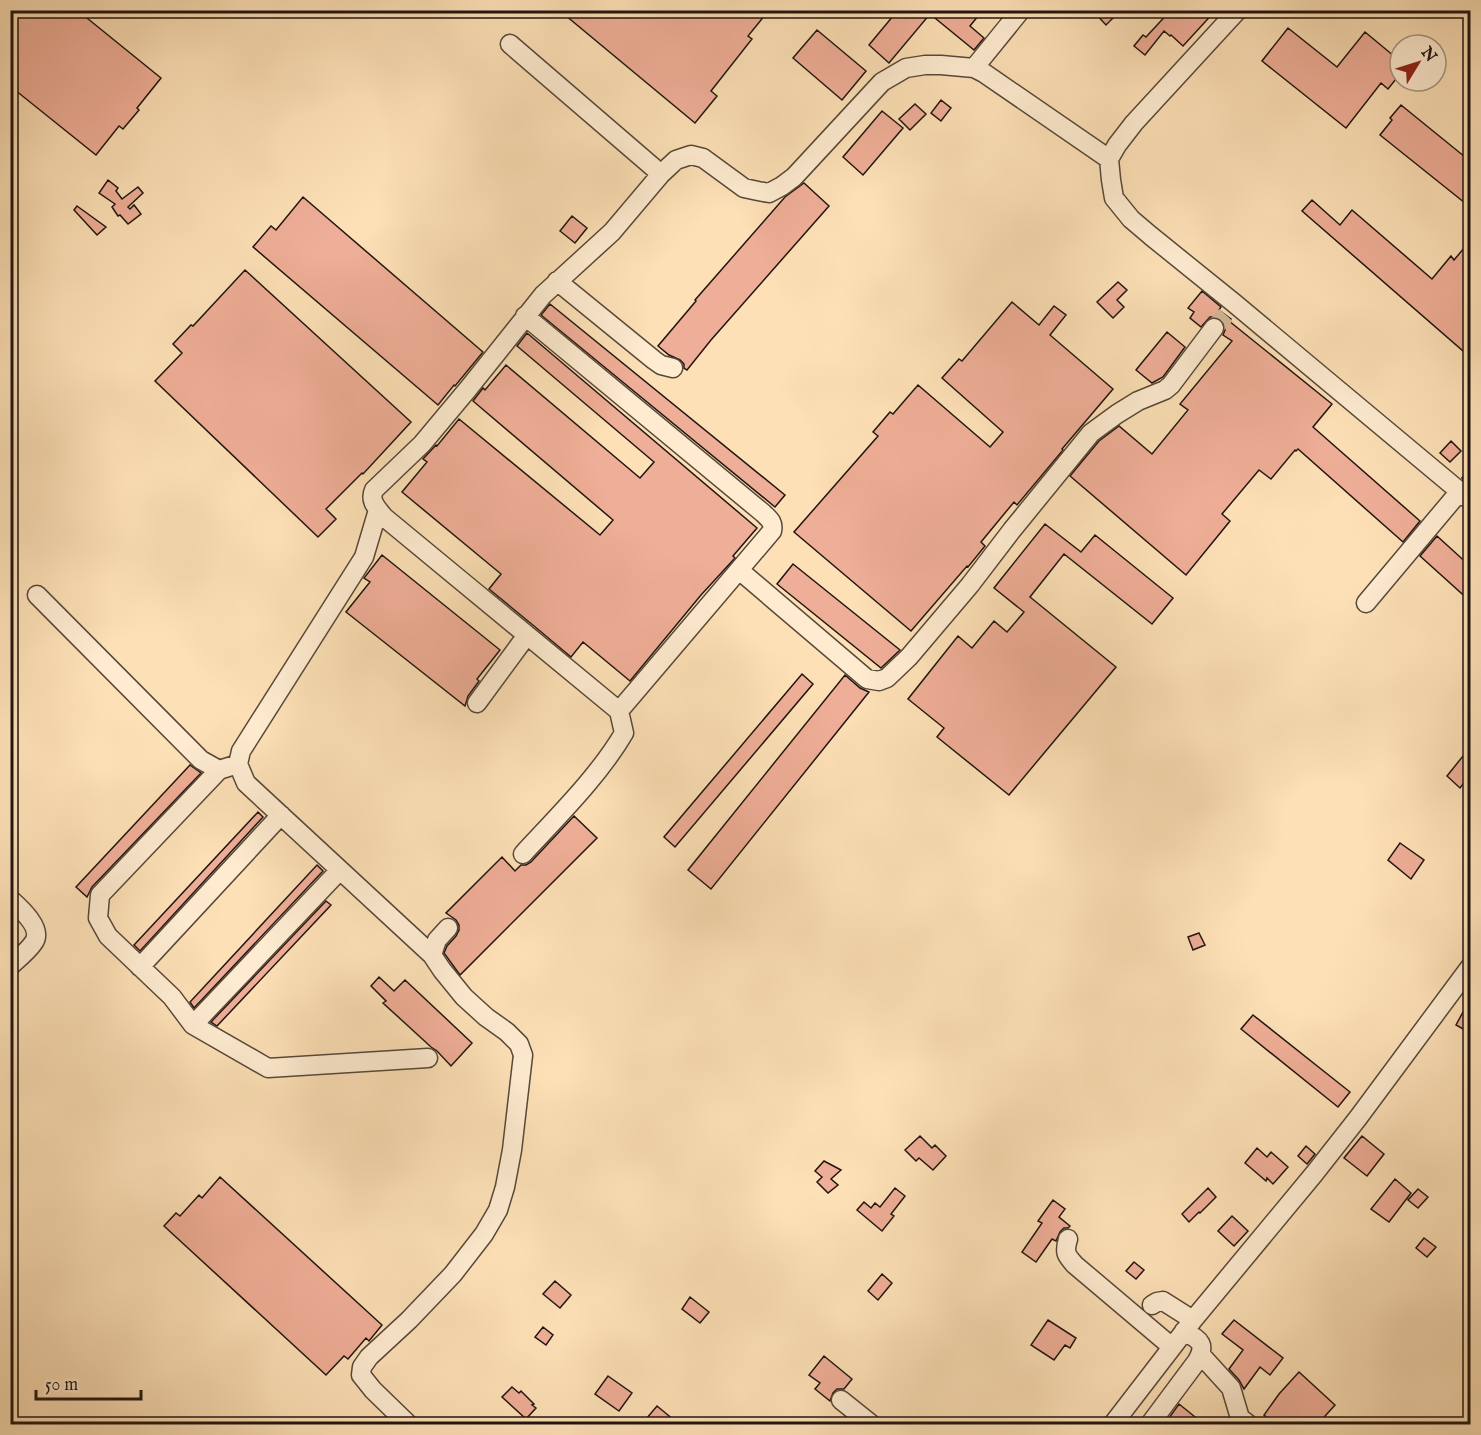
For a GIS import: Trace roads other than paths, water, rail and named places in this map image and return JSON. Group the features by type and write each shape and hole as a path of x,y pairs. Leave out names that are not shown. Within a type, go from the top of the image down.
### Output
{"street":[{"path":"974,68 1021,10"},
{"path":"1238,10 1134,123 1109,159 1114,198 1131,219 1225,316 1465,496 1366,603"},
{"path":"510,44 661,174"},
{"path":"523,854 576,796 615,747 624,733 619,711 384,517 374,504 372,495 374,490 423,444 543,295 612,232 661,174 676,160 691,155 703,158 744,188 769,193 794,177 882,82 906,68 925,65 974,68 984,73 1109,159"},
{"path":"557,281 654,360 661,365 673,368"},
{"path":"525,316 771,520 773,526 772,531 619,711"},
{"path":"739,570 867,679 879,681 887,678 909,657 970,585 1091,434 1138,400 1165,390 1171,385 1225,316"},
{"path":"378,510 364,557 241,751 238,764 246,783 432,955 464,997 507,1032 519,1044 523,1055 512,1150 506,1187 498,1210 484,1234 453,1274 409,1320 369,1356 362,1367 361,1375 408,1425"},
{"path":"37,596 201,760 219,770"},
{"path":"477,703 527,635"},
{"path":"238,764 219,770 100,895 98,918 108,936 172,997 193,1025 268,1068 428,1058"},
{"path":"140,967 281,815"},
{"path":"193,1025 340,870"},
{"path":"10,899 34,926 36,933 35,941 10,966"},
{"path":"432,955 437,940 448,928"},
{"path":"1113,1425 1188,1325 1322,1165 1470,967"},
{"path":"1068,1239 1065,1248 1066,1255 1075,1265 1172,1347"},
{"path":"1150,1425 1203,1351 1188,1325 1163,1301 1152,1305"},
{"path":"1201,1355 1231,1388 1240,1418 1248,1425"},
{"path":"841,1400 872,1425"}],"tunnel":[{"path":"1214,328 1226,315"}]}
